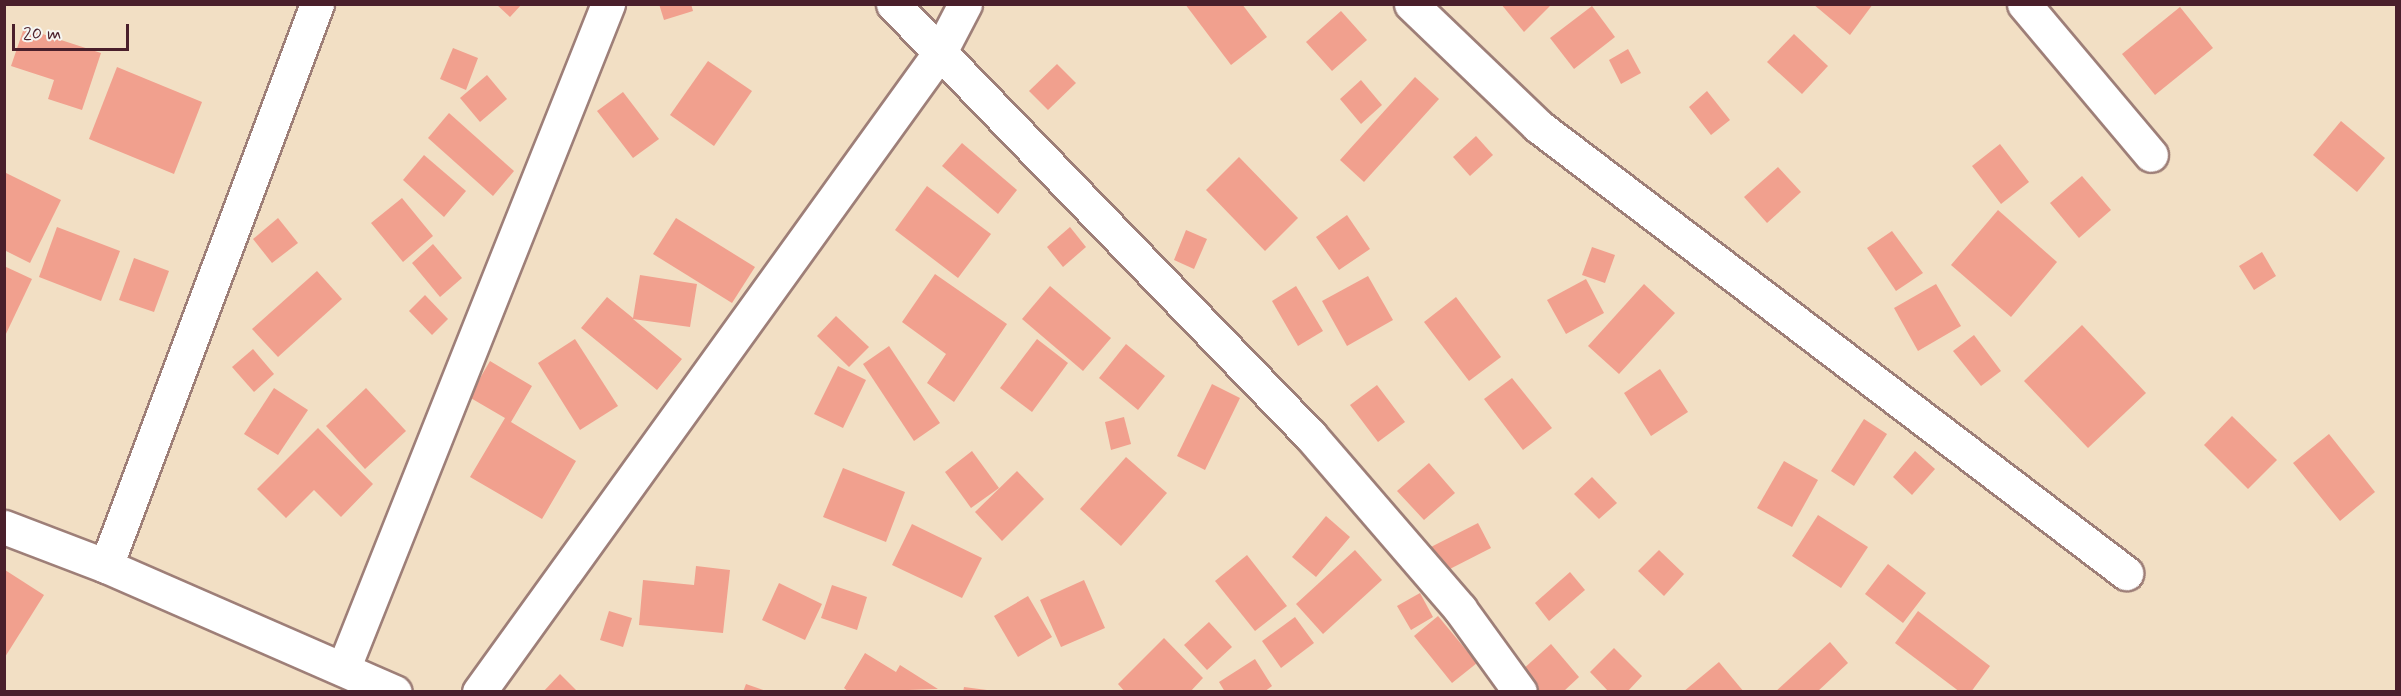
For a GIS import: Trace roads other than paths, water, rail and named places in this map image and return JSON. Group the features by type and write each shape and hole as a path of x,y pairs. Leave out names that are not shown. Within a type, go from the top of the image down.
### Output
{"street":[{"path":"106,566 317,4"},
{"path":"344,666 608,4"},
{"path":"892,4 1310,435 1460,609 1520,692"},
{"path":"479,692 940,52 965,4"},
{"path":"1411,4 1538,126 2126,573"},
{"path":"2024,4 2151,155"},
{"path":"4,527 106,566 344,666 394,692"}]}
